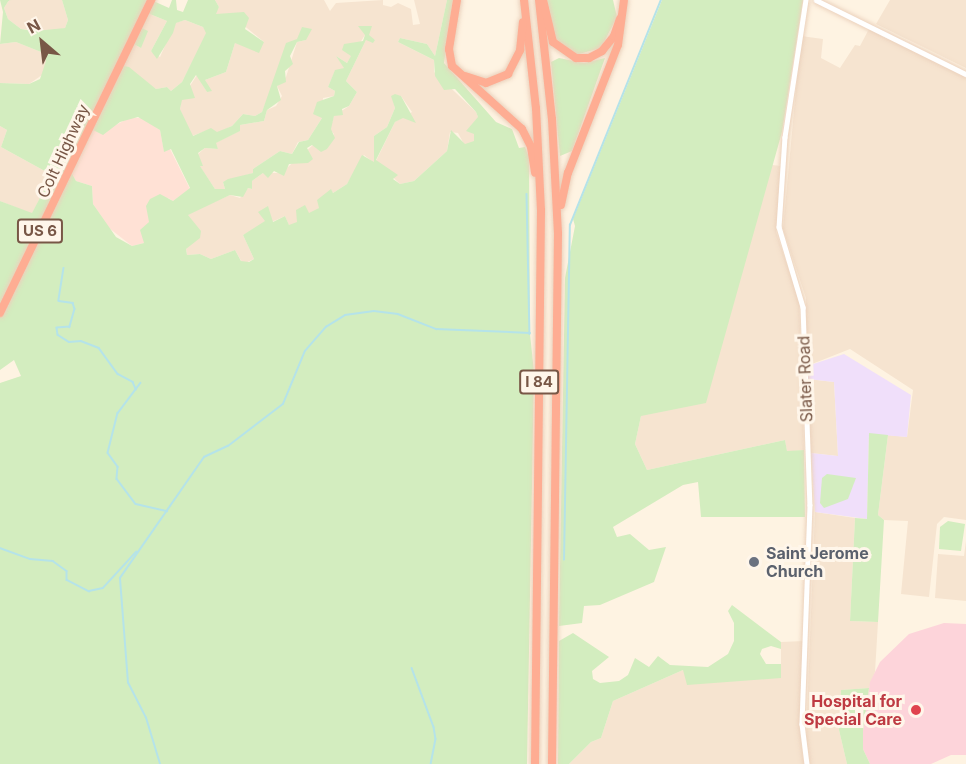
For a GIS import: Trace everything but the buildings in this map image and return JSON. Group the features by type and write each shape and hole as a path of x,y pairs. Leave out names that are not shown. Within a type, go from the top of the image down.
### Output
{"highway":[{"name":"Colt Highway","path":"0,313 151,0"},
{"path":"459,0 454,60 466,76 486,83 504,77 517,60 523,38 523,0"},
{"path":"459,0 449,49 451,63 461,78 513,119 526,135 533,156 541,221"},
{"name":"I 84","path":"523,0 537,123 541,221 535,764"},
{"name":"I 84","path":"538,0 554,136 558,233 552,764"},
{"path":"543,0 556,45 570,56 584,59 598,54 612,39 620,18 619,0"},
{"path":"558,233 565,183 618,45 624,0"}],"main road":[{"name":"Slater Road","path":"806,0 785,137 779,227 803,307 810,505 802,724 807,764"},
{"path":"816,0 966,74"}],"shaded area":[{"path":"9,0 62,0 68,20 65,28 54,31 21,29 8,19 4,8"},
{"path":"215,0 324,0 330,11 336,3 383,0 383,5 391,7 398,3 411,9 413,25 420,24 414,0 447,0 435,56 427,44 400,38 398,42 434,60 434,72 476,112 479,119 477,141 465,146 458,133 450,132 447,151 414,181 400,184 376,161 395,122 412,112 401,96 392,96 395,108 387,127 374,136 374,163 364,155 347,184 333,193 331,190 319,208 297,225 290,228 285,216 243,235 254,259 243,264 235,250 211,259 200,254 187,255 186,249 196,237 187,215 230,195 240,198 248,188 252,189 252,181 263,173 281,173 313,145 327,149 334,134 330,129 334,116 349,106 357,92 346,81 366,40 375,40 365,35 347,63 336,56 345,68 335,71 328,87 335,91 334,96 323,98 322,118 308,140 298,142 292,154 280,151 253,169 253,173 223,182 225,189 215,189 199,165 202,166 198,154 205,148 218,149 215,143 239,131 240,125 264,121 267,110 276,106 282,96 277,86 286,77 297,42 306,40 297,39 283,59 262,112 255,116 243,114 232,126 217,133 211,129 192,136 180,110 181,100 197,75 207,92 205,80 226,72 235,43 264,42 230,14 215,14 219,7"},
{"path":"890,0 966,0 966,68 876,24"},
{"path":"145,12 167,21 151,51 160,57 175,23 185,20 203,27 207,33 182,82 171,91 167,87 156,89 119,65 130,42 141,48 138,26"},
{"path":"869,29 966,76 966,520 944,517 937,524 929,597 901,594 908,521 884,520 878,515 888,435 907,437 913,390 850,349 807,366 806,298 783,229 801,36 823,39 821,58 840,68 855,45 860,46"},
{"path":"16,42 41,52 46,60 45,73 29,84 0,83 0,44"},
{"path":"129,118 144,118 160,130 164,151 170,149 190,189 173,201 168,198 149,222 144,243 132,246 109,228 93,204 92,186 76,181 69,168 88,128 112,127"},
{"path":"0,126 7,130 1,147 52,175 32,214 0,201"},
{"path":"772,165 781,166 776,232 799,300 804,450 787,452 785,440 647,470 635,444 641,416 743,265"},
{"path":"844,354 911,395 907,437 869,434 867,519 815,512 811,453 838,456 834,382 808,379 807,366"},
{"path":"808,379 834,382 838,456 811,453"},
{"path":"815,512 855,518 850,621 878,622 875,672 869,688 841,690 839,730 847,764 810,764 806,740"},
{"path":"966,541 966,601 935,598 938,554 964,556"},
{"name":"Hospital for Special Care","path":"944,623 966,624 966,755 951,755 931,764 870,764 863,749 863,731 870,682 880,662 909,634"},
{"path":"804,641 799,724 804,764 569,764 591,742 601,738 613,701 683,670 781,678 781,642"}],"green space":[{"path":"0,0 9,0 4,8 8,19 21,29 35,31 65,28 68,20 62,0 151,0 169,8 172,0 176,0 177,10 183,12 188,0 215,0 219,7 216,14 244,12 249,18 245,29 264,42 259,53 235,43 226,72 205,80 212,91 207,92 196,75 190,84 195,98 182,100 180,109 193,136 211,128 217,132 232,126 243,114 255,116 262,112 286,43 297,39 302,27 312,29 306,40 297,42 290,56 293,64 285,71 286,82 277,86 281,100 267,110 264,121 240,125 240,131 216,143 218,149 205,148 198,153 203,166 200,166 215,189 225,189 223,182 228,179 253,173 253,169 280,151 292,154 299,142 308,140 322,118 313,114 317,102 334,96 335,91 328,87 335,70 344,68 336,56 347,63 351,56 342,50 344,44 363,41 365,35 358,26 372,26 369,35 375,40 373,43 366,40 346,81 357,92 349,106 342,109 343,115 334,116 331,129 335,138 327,149 321,152 312,145 307,148 313,159 308,163 289,164 284,176 274,171 268,178 263,173 252,181 252,189 248,188 243,197 230,195 188,215 201,231 200,238 186,249 187,255 200,254 211,259 235,250 241,261 249,262 254,259 243,235 265,221 258,212 268,206 273,222 285,216 289,225 297,222 296,210 305,205 309,213 319,208 317,200 331,189 333,193 347,184 362,155 374,162 374,136 387,127 395,108 391,96 395,94 401,96 416,123 403,118 395,122 376,160 398,175 393,179 400,184 414,181 447,151 451,130 465,144 474,141 474,134 466,131 478,117 476,112 455,89 444,90 435,76 434,60 398,42 400,38 427,44 435,56 447,0 453,0 444,63 496,122 512,129 519,148 525,147 529,157 530,334 534,372 527,764 0,764 0,383 21,376 14,360 0,370 0,201 32,213 52,175 1,147 7,130 0,126 0,83 29,84 40,79 46,61 41,52 16,42 0,44 3,12","holes":["145,12 167,21 151,51 157,59 173,33 176,23 185,20 203,27 206,33 182,82 171,91 167,87 156,89 129,67 119,65 130,42 141,48 148,31 138,26","138,117 160,130 164,152 171,149 190,188 173,201 160,194 150,199 146,206 149,222 140,230 144,243 132,246 116,237 93,204 92,186 76,181 69,168 89,128 103,135 120,122"]},
{"path":"546,0 613,0 617,17 601,48 575,55 557,42"},
{"path":"662,0 803,0 782,132 706,403 641,416 635,444 647,470 785,440 787,451 804,450 805,517 701,517 698,482 683,485 613,527 617,537 630,534 649,550 666,547 654,582 600,605 584,606 582,623 559,626 565,278 575,226 573,219"},
{"path":"559,58 584,63 605,58 572,151 560,156 551,62"},
{"path":"869,433 888,435 878,515 884,520 878,622 850,621 855,518 867,519"},
{"path":"827,474 856,478 848,499 824,508 820,503 822,478"},
{"path":"948,521 965,524 961,551 939,549 940,527"},
{"path":"732,605 781,642 781,649 771,646 762,649 760,654 766,664 781,664 781,678 687,685 683,670 613,701 601,738 591,742 569,764 558,764 559,641 573,633 609,657 592,671 593,679 600,683 619,681 628,675 635,658 649,667 658,656 670,665 708,667 728,654 734,641 734,623 728,611"},
{"path":"869,688 863,749 870,764 847,764 839,730 841,690"}],"waterway":[{"path":"564,560 570,225 661,0"},
{"path":"527,194 530,334"},
{"path":"64,268 59,301 73,303 75,309 70,327 57,328 58,335 69,342 81,341 99,348 118,374 133,382 136,389"},
{"path":"160,764 146,718 128,683 120,578 204,457 228,446 283,404 305,351 326,327 345,315 374,311 398,314 436,329 530,333"},
{"path":"141,383 118,413 108,453 118,467 117,479 136,504 167,511"},
{"path":"0,548 30,559 53,561 67,571 67,580 89,591 103,588 136,552"},
{"path":"412,668 434,727 436,739 431,764"}],"place":[{"name":"Saint Jerome Church","path":"754,562"},
{"name":"Hospital for Special Care","path":"916,710"}]}
